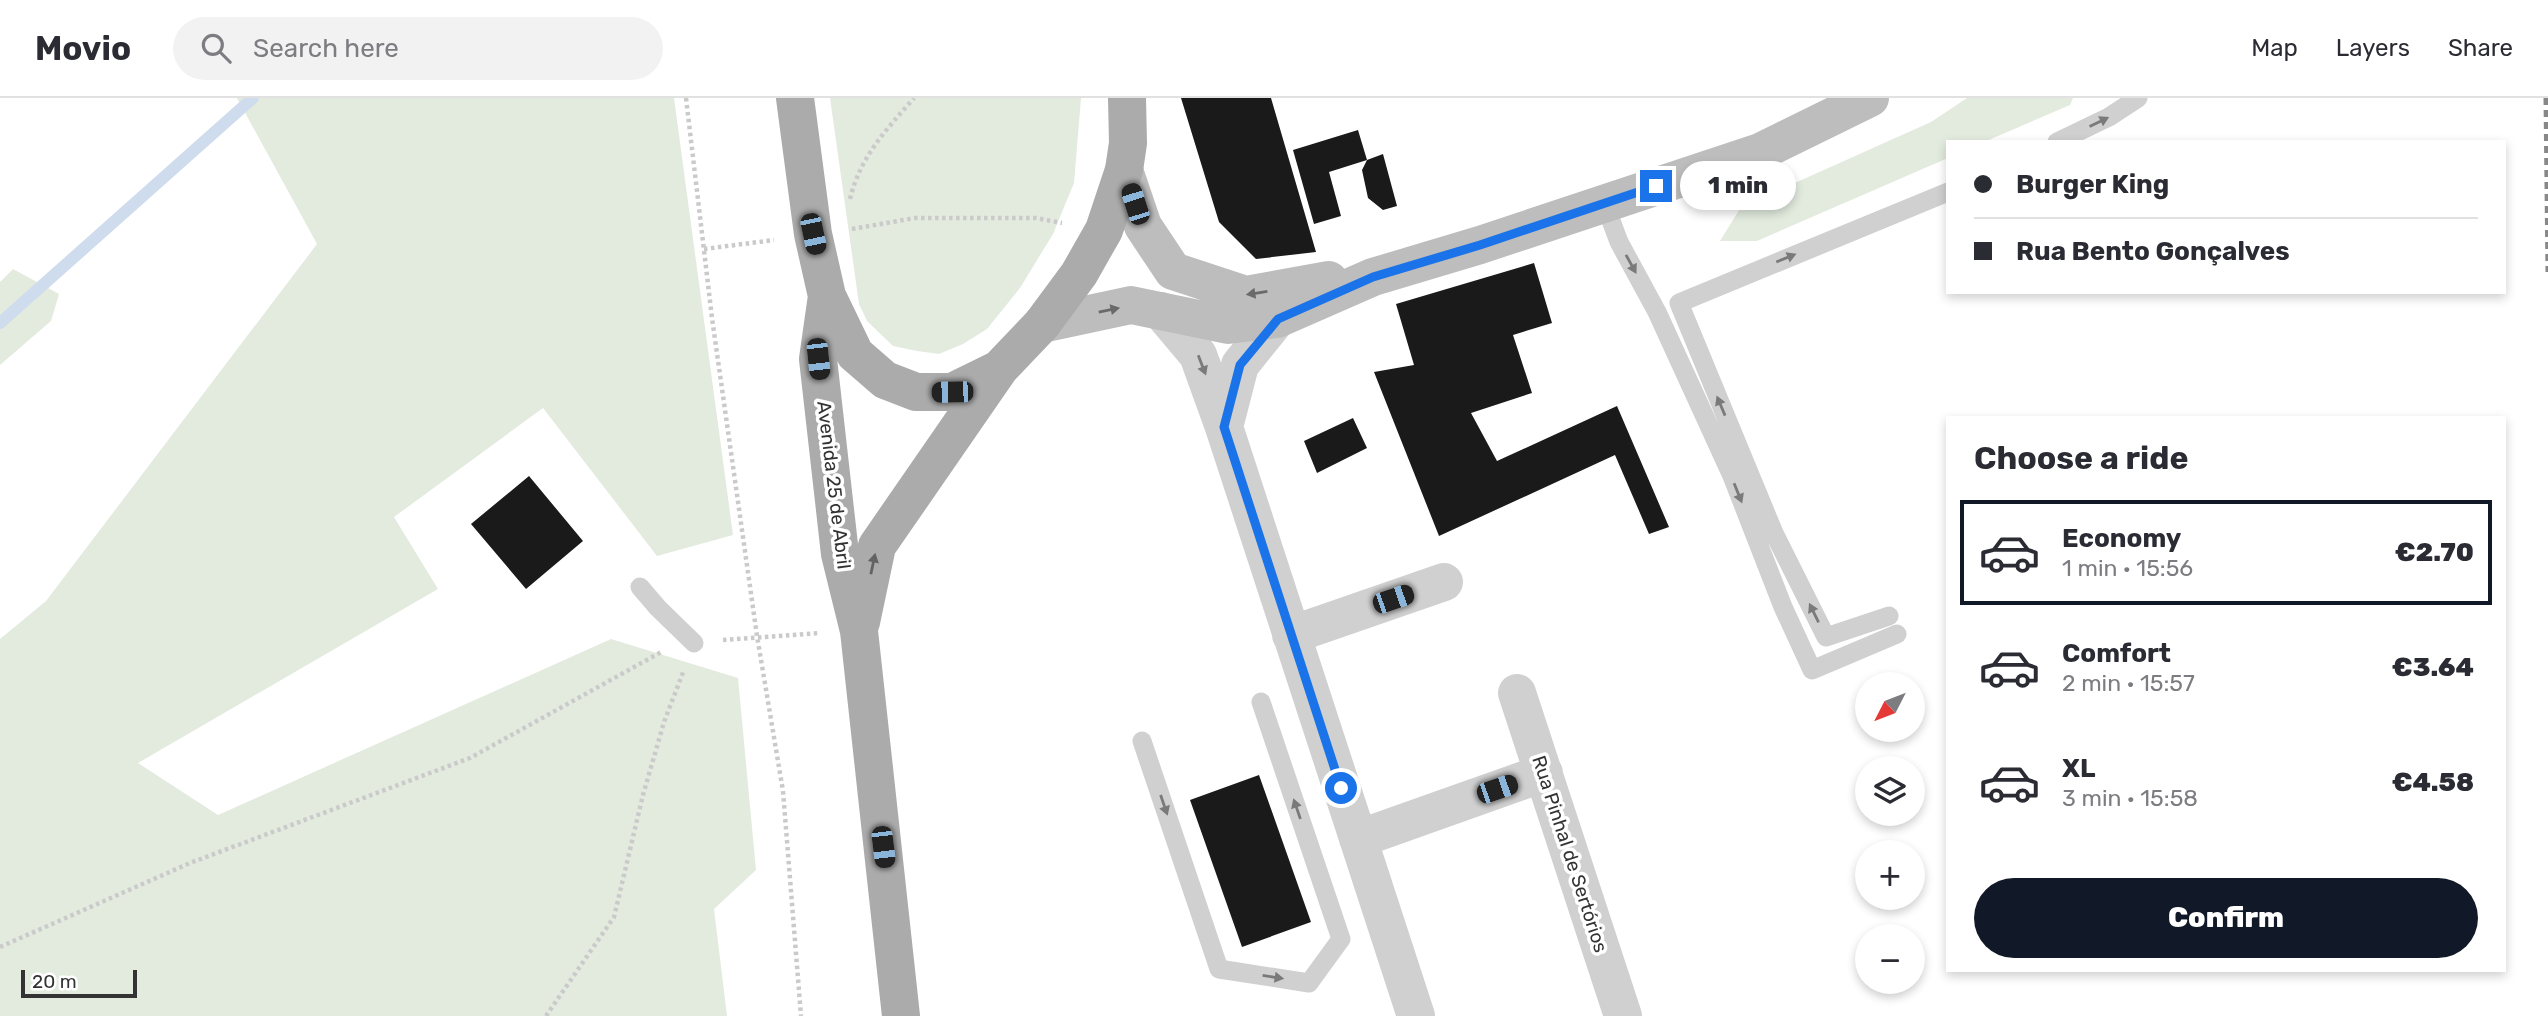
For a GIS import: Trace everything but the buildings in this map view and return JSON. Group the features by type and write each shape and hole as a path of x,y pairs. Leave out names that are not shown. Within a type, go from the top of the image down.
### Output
{"main road":[{"name":"Avenida 25 de Abril","path":"795,98 813,234 827,296 855,354 885,380 916,392 952,392 1000,368"},
{"name":"Avenida 25 de Abril","path":"859,631 877,546 1000,368 1042,324 1079,274 1104,230 1124,170 1128,143 1127,98"},
{"name":"Avenida 25 de Abril","path":"827,296 818,359 840,554 859,631 901,1016"}],"street":[{"path":"1042,324 1131,305 1228,325 1278,319 1373,277 1480,245 1760,152 1870,98"},
{"path":"1124,170 1143,226 1173,271 1247,295 1332,280 1373,277"},
{"path":"1161,311 1198,355 1224,427 1416,1016"},
{"path":"1224,427 1240,365 1278,319"},
{"path":"1291,635 1444,582"},
{"name":"Rua Pinhal de Sertórios","path":"1517,693 1623,1016"},
{"path":"1358,839 1544,773"}],"lane":[{"path":"2061,140 2109,117 2138,98"},
{"path":"1604,202 1619,242 1657,312 1732,476 1783,607 1812,670 1893,625 1826,637 1774,533 1679,303 1946,193"},
{"path":"640,587 694,643"},
{"path":"1142,741 1219,969 1309,983 1341,939 1261,702"}],"path":[{"path":"686,98 712,318 783,791 801,1016"},
{"path":"849,203 855,176 879,137 914,98"},
{"path":"842,230 915,218 1036,218 1104,230"},
{"path":"0,947 191,863 470,758 670,647 758,636 859,631"},
{"path":"546,1016 614,917 643,795 664,722 694,643"}],"shaded area":[{"path":"237,98 674,98 733,535 657,556 543,408 394,517 438,589 138,763 218,815 611,639 738,678 756,870 714,909 727,1016 0,1016 0,639 46,601 317,244"},
{"path":"830,98 1081,98 1074,183 1053,234 1020,288 987,329 963,344 939,354 893,346 867,321 859,304"},
{"path":"1967,98 2073,98 2070,105 1989,140 1946,140 1946,159 1757,241 1720,241 1741,207 1931,122"},
{"path":"13,269 59,294 51,321 0,365 0,282"}],"waterway":[{"path":"0,323 253,98"}],"railway":[{"path":"2546,98 2548,272"}],"route":[{"path":"1341,788 1224,427 1240,365 1278,319 1373,277 1480,245 1656,186"}]}
